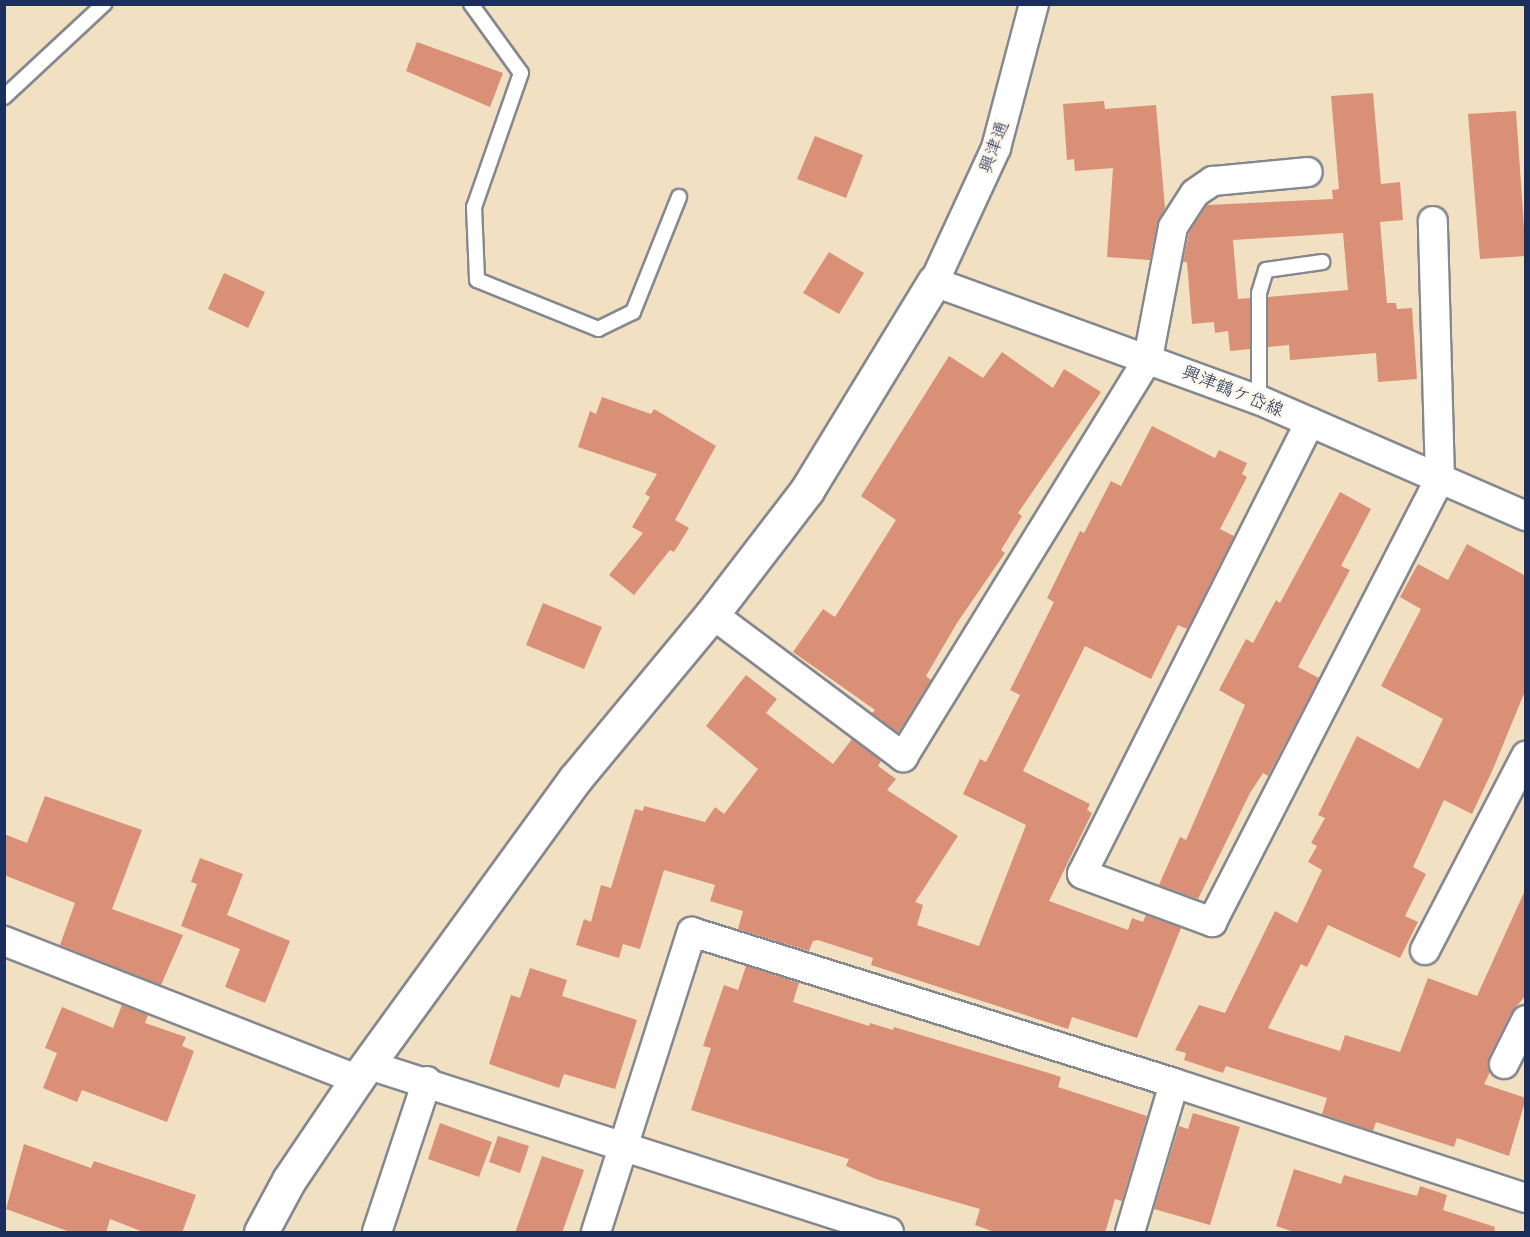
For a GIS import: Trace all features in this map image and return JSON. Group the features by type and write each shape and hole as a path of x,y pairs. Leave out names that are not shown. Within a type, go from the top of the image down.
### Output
{"street":[{"name":"興津通","path":"934,282 996,148 1034,4"},
{"path":"712,614 903,757 1148,358 1173,227 1195,193 1213,182 1308,172"},
{"path":"1310,422 1082,874 1212,922 1440,479 1433,221"},
{"name":"興津鶴ケ岱線","path":"934,282 1259,400 1526,516"},
{"path":"261,1233 289,1180 363,1072 575,779 712,614 807,490 934,282"},
{"path":"1425,950 1526,756"},
{"path":"596,1233 692,932 1174,1083 1526,1198"},
{"path":"4,942 363,1072 427,1081 889,1233"},
{"path":"1504,1064 1526,1020"},
{"path":"377,1233 427,1081"},
{"path":"1130,1233 1174,1083"}],"lane":[{"path":"4,97 104,4"},
{"path":"471,4 520,73 474,207 477,280 598,329 633,312 679,197"},
{"path":"1259,400 1259,293 1266,270 1322,262"}],"building":[{"path":"417,42 503,73 490,107 406,71"},
{"path":"1373,93 1381,184 1400,182 1403,220 1380,222 1387,303 1396,303 1397,309 1412,308 1417,379 1378,382 1376,353 1290,360 1289,345 1268,347 1268,297 1348,290 1343,233 1233,240 1238,299 1250,298 1250,349 1230,351 1228,331 1215,333 1214,322 1192,324 1187,262 1183,262 1189,233 1207,205 1333,199 1332,190 1339,189 1331,96"},
{"path":"1104,101 1105,109 1156,105 1165,208 1157,224 1150,260 1107,257 1113,168 1075,171 1074,159 1067,160 1063,104"},
{"path":"1516,111 1526,256 1480,259 1468,114"},
{"path":"815,136 863,155 846,198 797,179"},
{"path":"829,252 864,273 839,314 803,293"},
{"path":"224,273 265,292 248,328 208,309"},
{"path":"1002,352 1053,388 1064,369 1101,392 1018,513 1022,516 1001,550 1005,553 957,623 926,676 931,680 898,733 872,713 875,710 793,652 823,609 835,617 896,520 861,496 949,356 983,378"},
{"path":"602,397 651,414 654,409 716,446 675,520 689,528 674,552 670,550 634,595 609,575 643,533 632,527 650,497 645,494 657,474 578,447 590,411 596,414"},
{"path":"1152,426 1215,458 1219,450 1247,463 1242,474 1247,477 1220,529 1234,536 1187,629 1178,625 1151,679 1085,646 1023,771 1090,804 1087,810 1092,813 1049,901 1128,930 1132,918 1143,922 1146,915 1181,928 1137,1038 1072,1017 1068,1029 871,965 873,958 818,940 813,941 809,951 738,929 743,911 710,901 715,885 664,870 640,949 623,944 619,958 576,945 584,919 591,922 601,885 611,888 635,809 643,811 644,806 705,822 715,807 724,814 758,769 706,726 746,675 777,699 766,713 833,764 852,739 881,761 878,766 896,779 887,790 958,836 915,902 923,905 917,925 979,946 1026,825 963,794 980,759 986,762 1020,695 1010,690 1054,602 1047,598 1080,531 1084,533 1111,481 1121,486"},
{"path":"1340,492 1371,509 1341,566 1350,570 1298,667 1319,678 1268,776 1263,773 1250,793 1198,899 1159,885 1180,837 1186,840 1245,705 1219,690 1246,639 1253,643 1276,600 1280,603"},
{"path":"1467,544 1526,576 1526,689 1472,814 1444,800 1413,867 1426,874 1405,916 1418,922 1400,958 1328,925 1307,967 1301,964 1268,1028 1340,1051 1345,1035 1400,1052 1428,978 1477,996 1526,888 1526,995 1511,1013 1489,1057 1490,1072 1484,1084 1526,1098 1509,1156 1457,1138 1454,1147 1376,1122 1373,1131 1322,1114 1327,1098 1226,1066 1223,1073 1184,1060 1186,1053 1175,1050 1199,1005 1225,1013 1275,911 1297,923 1322,870 1308,862 1317,846 1311,843 1325,818 1318,815 1357,736 1419,769 1443,719 1381,686 1421,609 1400,597 1418,564 1448,580"},
{"path":"543,603 602,627 584,669 526,645"},
{"path":"45,796 142,830 112,909 183,935 161,985 60,945 75,903 4,875 4,834 27,843"},
{"path":"200,858 243,874 227,915 290,941 265,1003 225,987 240,949 181,926 197,884 191,882"},
{"path":"746,966 799,983 793,1002 869,1026 870,1023 893,1030 894,1027 1052,1074 1061,1077 1058,1087 1147,1116 1122,1201 1115,1199 1105,1233 997,1233 975,1225 980,1209 876,1179 846,1166 849,1159 691,1110 711,1048 703,1046 724,985 738,990"},
{"path":"530,968 567,980 562,996 637,1020 615,1089 564,1074 559,1088 489,1064 511,995 520,998"},
{"path":"122,1005 148,1015 145,1023 186,1037 182,1046 194,1051 167,1122 82,1090 77,1102 43,1088 57,1053 45,1048 62,1007 113,1028"},
{"path":"1193,1113 1240,1127 1210,1225 1154,1209 1179,1126 1188,1129"},
{"path":"440,1123 492,1142 479,1177 428,1159"},
{"path":"498,1136 529,1146 520,1173 489,1162"},
{"path":"24,1144 91,1168 94,1161 196,1195 182,1233 146,1233 110,1219 106,1233 73,1233 6,1209"},
{"path":"542,1156 584,1170 562,1233 515,1233"},
{"path":"1294,1169 1341,1184 1344,1175 1417,1196 1420,1186 1447,1195 1443,1210 1495,1227 1494,1233 1297,1233 1276,1226"}]}
